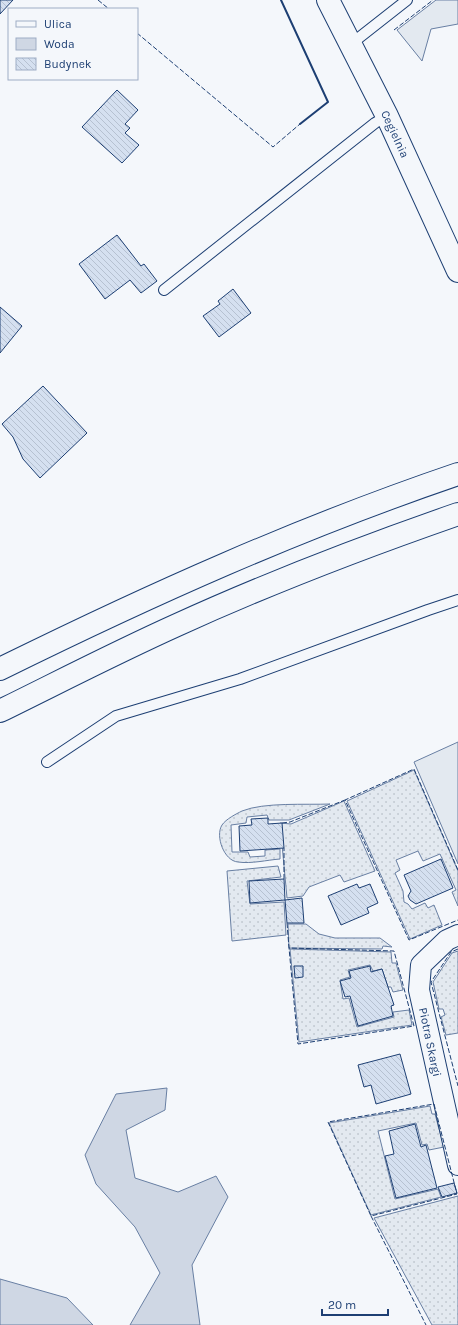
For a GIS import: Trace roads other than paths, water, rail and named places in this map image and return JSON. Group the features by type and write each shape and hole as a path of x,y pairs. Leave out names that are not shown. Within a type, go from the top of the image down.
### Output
{"main road":[{"name":"Cegielnia","path":"328,0 387,116 458,271"},
{"path":"0,669 118,611 223,564 310,528 458,474"},
{"path":"0,711 132,646 224,604 368,546 458,514"}],"street":[{"name":"Piotra Skargi","path":"458,935 447,940 421,965 419,990 458,1165"}],"lane":[{"path":"351,44 407,0"},
{"path":"164,290 374,123 387,116"},
{"path":"48,762 116,716 240,679 458,600"}],"water":[{"path":"167,1088 165,1110 126,1130 135,1178 178,1192 216,1176 228,1197 192,1265 200,1325 130,1325 160,1273 135,1227 96,1184 85,1155 116,1094"},
{"path":"0,1279 67,1298 93,1325 0,1325"}]}
